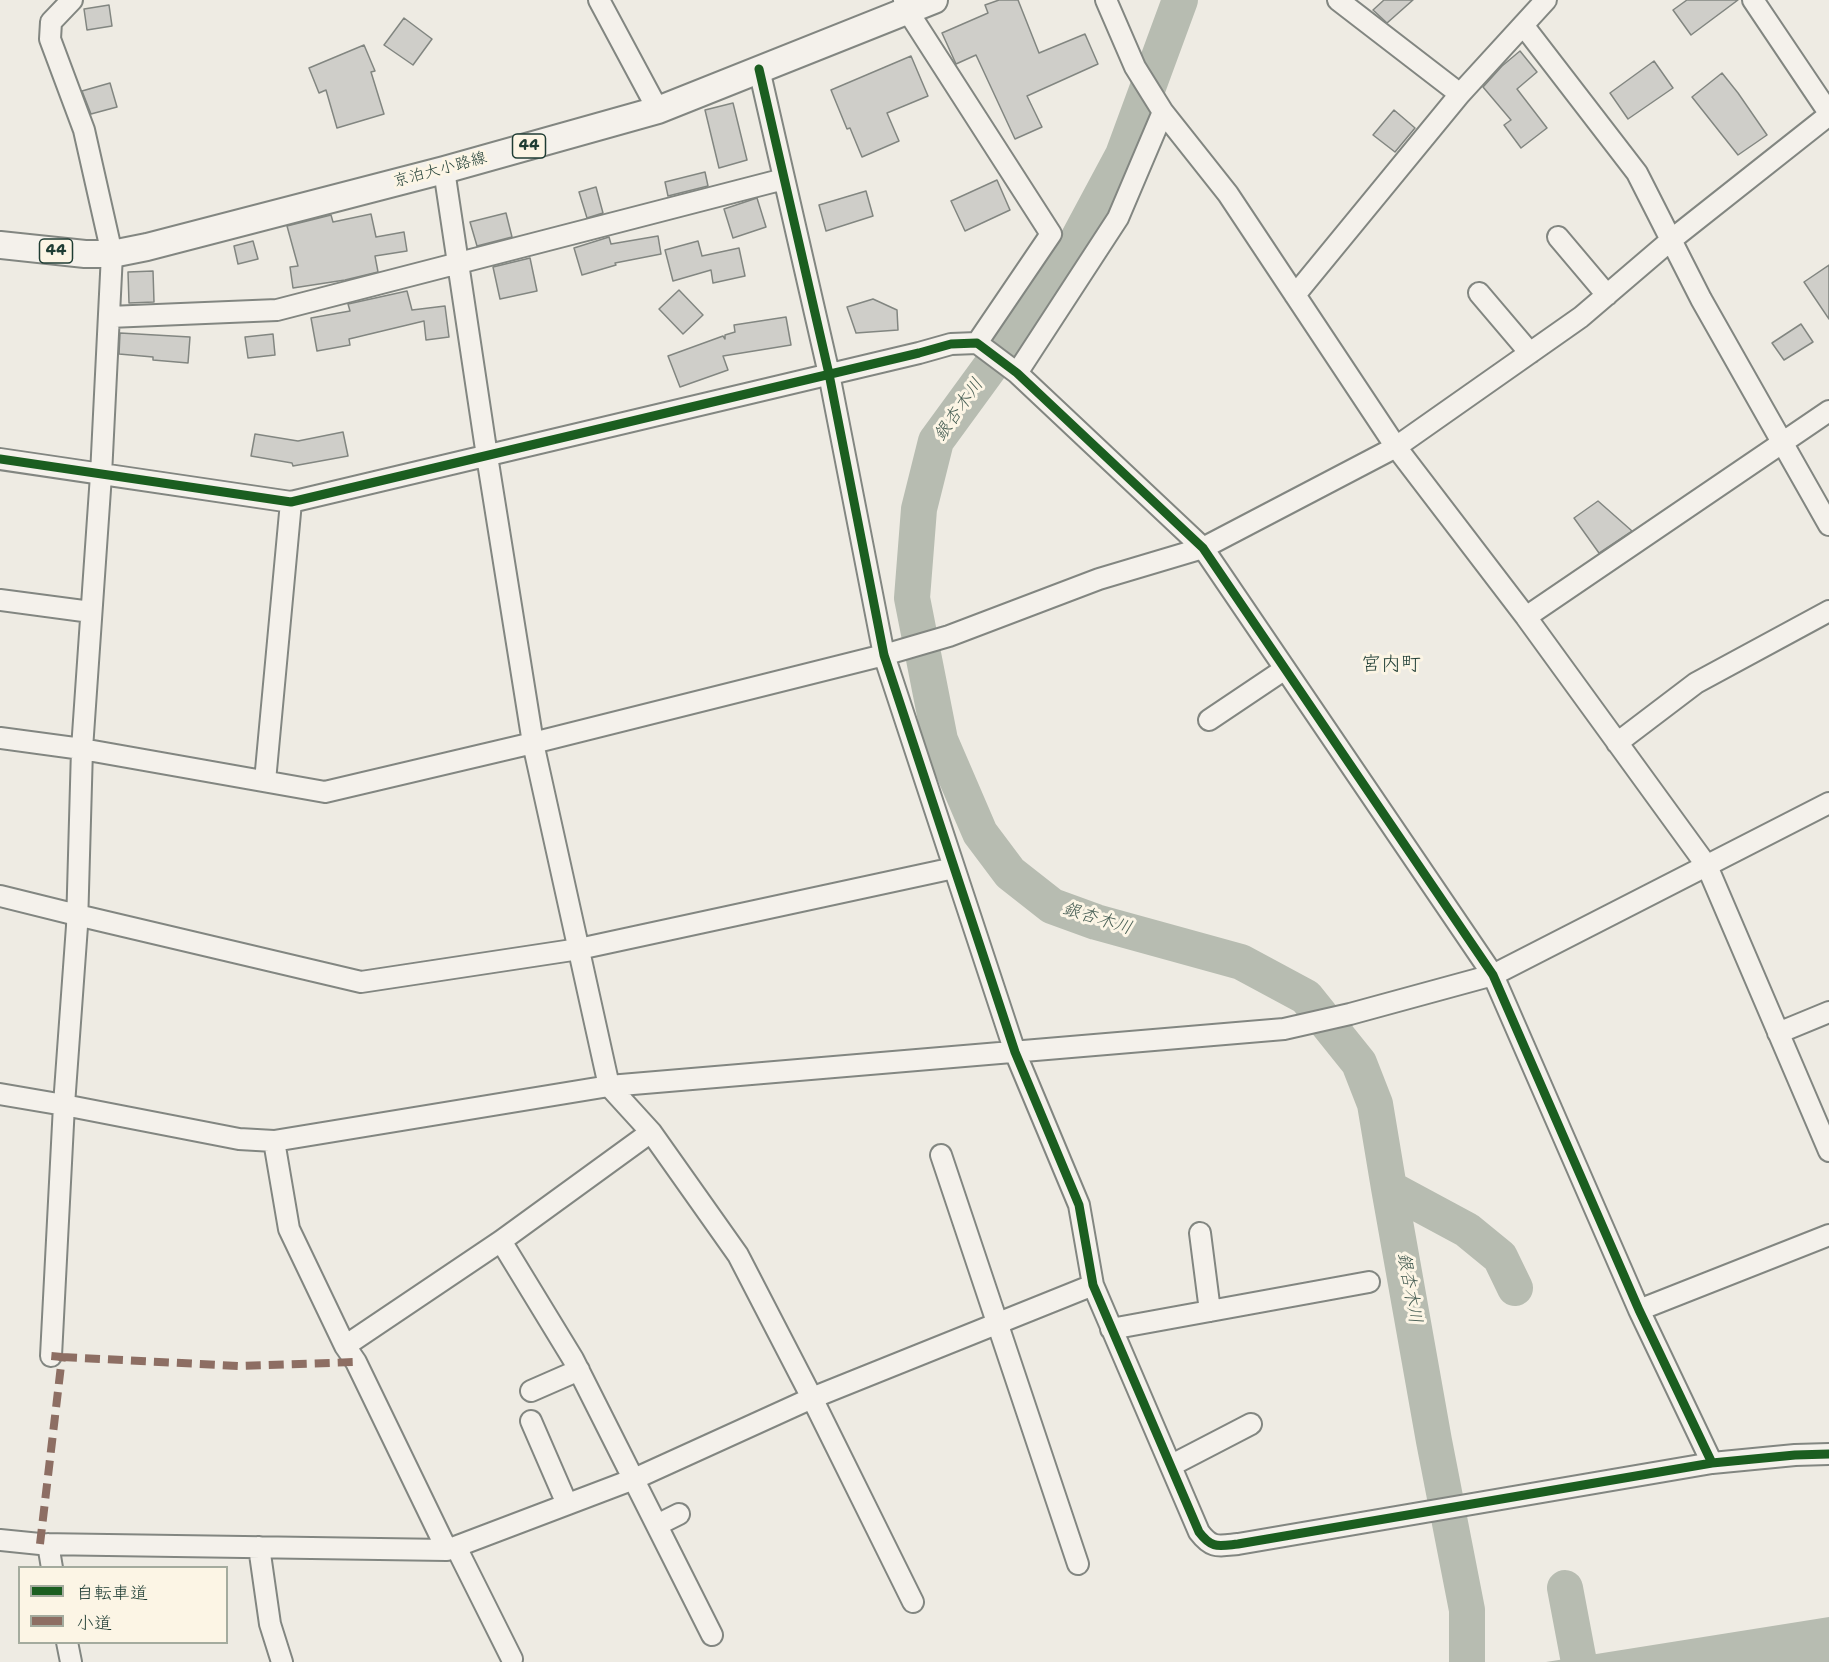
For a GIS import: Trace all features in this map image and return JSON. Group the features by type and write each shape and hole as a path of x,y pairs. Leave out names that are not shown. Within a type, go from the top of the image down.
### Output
{"main road":[{"name":"京泊大小路線","path":"0,245 85,254 112,254 444,170 658,110 906,5 934,0"}],"street":[{"path":"51,1356 77,915 82,749 101,475 112,254 84,130 50,39 51,22 72,0"},
{"path":"599,0 658,110"},
{"path":"1107,0 1136,67 1161,109 1228,194 1396,447 1526,617 1707,866 1778,1033 1823,1122 1829,1151"},
{"path":"1338,0 1460,94"},
{"path":"1294,295 1460,94 1546,0"},
{"path":"0,738 82,749 325,792 533,743 884,655 949,636 1099,579 1203,548 1396,447 1581,317 1671,240 1829,114 1753,0"},
{"path":"906,5 1051,234 977,343"},
{"path":"1523,25 1637,173 1701,299 1829,525"},
{"path":"759,69 829,374 884,655 1015,1052 1079,1205 1093,1285 1199,1532 1208,1544 1219,1546 1712,1463 1829,1454"},
{"path":"1017,374 1118,218 1161,109"},
{"path":"444,170 486,456 533,743 609,1086 651,1132 738,1254 913,1602"},
{"path":"109,317 277,310 784,179"},
{"path":"1558,237 1607,295"},
{"path":"1479,293 1530,353"},
{"path":"0,459 291,502 951,344 977,343 1017,374 1203,548 1493,975 1638,1310 1712,1463"},
{"path":"1526,617 1829,411"},
{"path":"265,781 291,502"},
{"path":"0,600 91,612"},
{"path":"1617,743 1696,683 1829,611"},
{"path":"1209,720 1286,669"},
{"path":"0,1094 239,1138 274,1141 609,1086 1284,1029 1350,1014 1493,975 1829,803"},
{"path":"0,896 361,982 579,949 954,868"},
{"path":"1778,1033 1829,1012"},
{"path":"345,1346 501,1241 651,1132"},
{"path":"274,1141 289,1229 345,1346 356,1362 451,1549 512,1659"},
{"path":"941,1155 1078,1564"},
{"path":"1200,1233 1210,1311"},
{"path":"1638,1310 1829,1235"},
{"path":"501,1241 579,1370 712,1635"},
{"path":"1111,1329 1369,1282"},
{"path":"0,1540 48,1544 451,1549 634,1479 812,1398 1093,1285"},
{"path":"531,1391 579,1370"},
{"path":"531,1421 567,1504"},
{"path":"1172,1465 1251,1424"},
{"path":"657,1525 679,1515"},
{"path":"48,1544 52,1566"},
{"path":"259,1547 270,1624 279,1630 282,1662"},
{"path":"67,1644 71,1662"}],"shaded area":[{"path":"1829,1617 1829,1662 1546,1662"}],"building":[{"path":"999,0 1018,0 1039,53 1085,34 1098,64 1027,96 1042,127 1015,139 976,55 956,64 942,33 988,13 985,5"},
{"path":"1384,0 1413,0 1387,23 1373,10"},
{"path":"1687,0 1738,0 1691,35 1673,10"},
{"path":"109,5 112,26 87,30 84,9"},
{"path":"404,18 432,39 413,65 384,45"},
{"path":"364,45 375,71 371,72 384,114 337,128 326,90 319,93 309,68"},
{"path":"1520,51 1537,72 1517,89 1547,128 1521,148 1504,125 1511,120 1483,87 1502,66"},
{"path":"911,56 928,96 887,113 899,141 862,157 850,128 847,129 831,90"},
{"path":"1654,61 1673,88 1628,119 1610,93"},
{"path":"1722,73 1767,135 1738,155 1692,97"},
{"path":"110,83 117,107 91,114 82,91"},
{"path":"733,103 747,160 719,168 705,110"},
{"path":"1394,110 1415,128 1395,152 1373,135"},
{"path":"705,172 708,186 668,196 665,182"},
{"path":"997,180 1010,210 965,231 951,201"},
{"path":"596,187 603,213 587,218 579,192"},
{"path":"866,191 873,216 826,231 819,205"},
{"path":"757,198 766,227 733,238 724,209"},
{"path":"506,213 512,237 477,246 470,222"},
{"path":"371,214 376,237 404,232 407,251 375,256 378,272 293,288 290,267 298,266 287,226 331,215 333,222"},
{"path":"658,236 661,254 615,263 616,265 582,275 574,248 609,237 611,244"},
{"path":"253,241 258,259 238,264 234,246"},
{"path":"698,241 702,256 739,248 745,276 713,283 711,270 673,281 665,250"},
{"path":"530,258 537,291 500,299 493,267"},
{"path":"1829,265 1829,319 1804,282"},
{"path":"153,271 154,302 129,303 128,272"},
{"path":"679,290 703,315 683,334 659,309"},
{"path":"407,291 412,310 445,306 449,337 426,340 424,321 349,339 350,345 317,351 311,318 350,311 348,304"},
{"path":"873,299 897,310 898,330 856,333 847,307"},
{"path":"786,317 791,345 723,356 728,370 680,387 668,356 723,336 725,339 725,335 735,332 734,325"},
{"path":"1801,324 1813,342 1784,360 1772,343"},
{"path":"120,333 190,337 188,363 119,354"},
{"path":"273,334 275,355 248,358 245,337"},
{"path":"343,432 348,456 293,466 292,463 251,456 255,434 298,441"},
{"path":"1598,501 1632,531 1599,553 1574,518"}],"waterway":[{"name":"銀杏木川","path":"1180,0 1123,155 1063,267 936,441 919,509 912,598 940,740 980,833 1010,873 1052,906 1096,922 1241,962 1306,997 1359,1063 1375,1104 1434,1441 1467,1610 1467,1662"},
{"path":"1389,1188 1467,1230 1500,1257 1515,1288"},
{"path":"1565,1588 1579,1662"}],"marked path":[{"path":"40,1544 62,1357 51,1356"},
{"path":"62,1357 239,1366 356,1362"}],"cycle path":[{"path":"759,69 829,374 884,655 1015,1052 1079,1205 1093,1285 1199,1532 1212,1544 1238,1544 1712,1463 1829,1454"},
{"path":"0,459 291,502 951,344 977,343 1017,373 1203,548 1493,975 1639,1310 1712,1463"}],"district":[{"name":"宮内町","path":"1391,665"}]}
